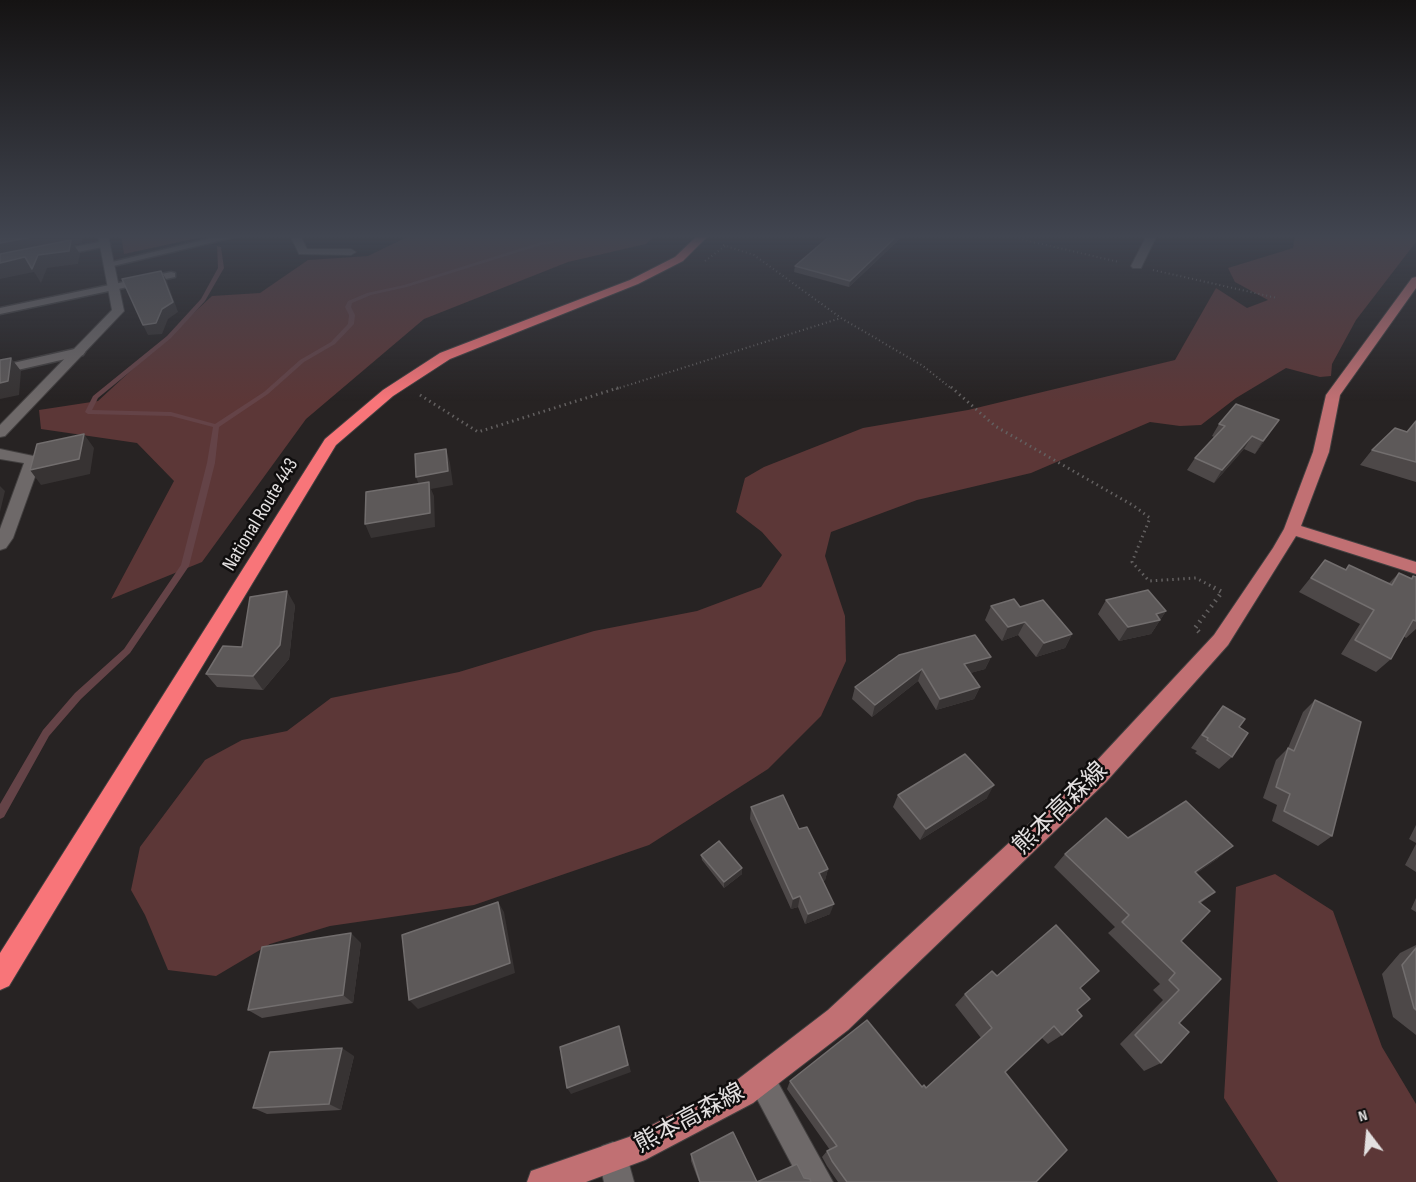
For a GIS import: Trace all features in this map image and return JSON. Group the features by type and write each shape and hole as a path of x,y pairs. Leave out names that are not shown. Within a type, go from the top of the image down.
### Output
{"highway":[{"name":"National Route 443","path":"0,977 330,442 388,393 445,356 613,290"}],"main road":[{"name":"熊本高森線","path":"542,1182 616,1170 635,1150 743,1093 761,1080 838,1020 951,916 1098,775 1215,646 1280,551 1292,529 1321,452 1333,395 1409,290"},
{"path":"1292,529 1416,568"}],"street":[{"path":"0,433 118,311 114,290"},
{"path":"0,454 33,460 2,540"},
{"path":"761,1080 818,1182"}],"lane":[{"path":"0,311 98,290"},
{"path":"0,370 79,352"}],"path":[{"path":"803,290 841,318 923,366 995,426 1134,506 1150,518 1132,562 1149,581 1196,578 1222,592 1195,628 1215,646"},
{"path":"415,391 478,432 841,318"}],"shaded area":[{"path":"264,290 497,290 424,319 306,419 202,562 111,599 174,481 137,443 41,429 39,410 98,401 212,296 260,293"},
{"path":"1215,290 1219,290 1247,308 1268,300 1250,290 1379,290 1356,320 1332,364 1331,376 1320,377 1286,368 1236,398 1201,425 1180,426 1150,422 1031,473 917,500 831,532 825,556 845,616 846,661 821,716 768,769 649,845 474,905 330,926 270,944 216,976 168,970 145,915 131,890 140,847 205,760 242,740 287,731 331,698 459,672 594,631 697,611 761,587 782,555 762,532 736,512 745,478 764,467 863,428 968,410 1175,360"},
{"path":"1275,874 1333,911 1382,1047 1416,1104 1416,1182 1278,1182 1224,1098 1236,887"}],"building":[{"path":"127,290 168,290 173,302 162,309 156,323 143,325"},
{"path":"11,358 8,381 0,383 0,360"},
{"path":"1236,404 1279,420 1263,441 1252,436 1222,470 1195,458 1225,426 1219,424"},
{"path":"1416,421 1416,462 1372,450 1395,428 1407,432"},
{"path":"84,434 79,459 30,470 37,444"},
{"path":"446,449 448,471 416,477 415,454"},
{"path":"429,482 430,513 365,524 366,492"},
{"path":"1325,560 1346,570 1349,565 1392,585 1399,573 1412,579 1413,576 1416,577 1416,621 1413,620 1391,659 1355,640 1374,610 1311,578"},
{"path":"1148,590 1166,611 1156,614 1160,620 1128,627 1106,600"},
{"path":"287,591 280,645 253,676 206,674 223,646 242,647 250,597"},
{"path":"1014,599 1020,607 1043,600 1072,634 1044,643 1025,622 1008,627 991,606"},
{"path":"975,635 991,657 964,664 980,687 940,699 922,669 875,705 855,687 899,655"},
{"path":"1315,700 1361,722 1332,836 1284,811 1290,794 1276,787 1288,748 1294,751"},
{"path":"1223,706 1245,719 1239,727 1248,733 1232,757 1202,735"},
{"path":"965,754 994,785 926,829 898,795"},
{"path":"783,795 799,829 807,827 828,869 819,873 834,904 808,914 800,896 793,899 751,807"},
{"path":"1186,801 1233,846 1195,872 1215,892 1199,902 1210,911 1181,941 1221,979 1179,1023 1189,1032 1161,1063 1135,1035 1179,990 1169,980 1175,973 1122,922 1129,915 1065,854 1106,818 1128,838"},
{"path":"719,841 742,868 724,882 701,855"},
{"path":"498,902 510,963 409,1000 402,935"},
{"path":"1056,925 1099,971 1080,988 1090,999 1077,1010 1082,1016 1062,1035 1054,1026 1005,1072 1067,1150 1036,1182 847,1182 827,1151 837,1146 790,1081 867,1020 922,1087 924,1085 926,1088 992,1028 965,994 992,971 997,976"},
{"path":"351,933 343,995 248,1010 262,947"},
{"path":"1416,948 1416,1010 1402,965"},
{"path":"619,1026 628,1065 567,1088 560,1047"},
{"path":"342,1048 329,1104 253,1108 270,1052"},
{"path":"733,1132 757,1182 700,1182 691,1154"},
{"path":"797,1164 804,1178 810,1179 811,1182 757,1182"}],"waterway":[{"path":"209,290 203,300 169,337 95,397 88,412 171,414 216,426"},
{"path":"216,426 266,393 302,361 333,343 351,324 352,315 348,307 350,302 386,290"},
{"path":"0,814 46,733 78,696 127,651 185,566 211,463 216,426"}]}
